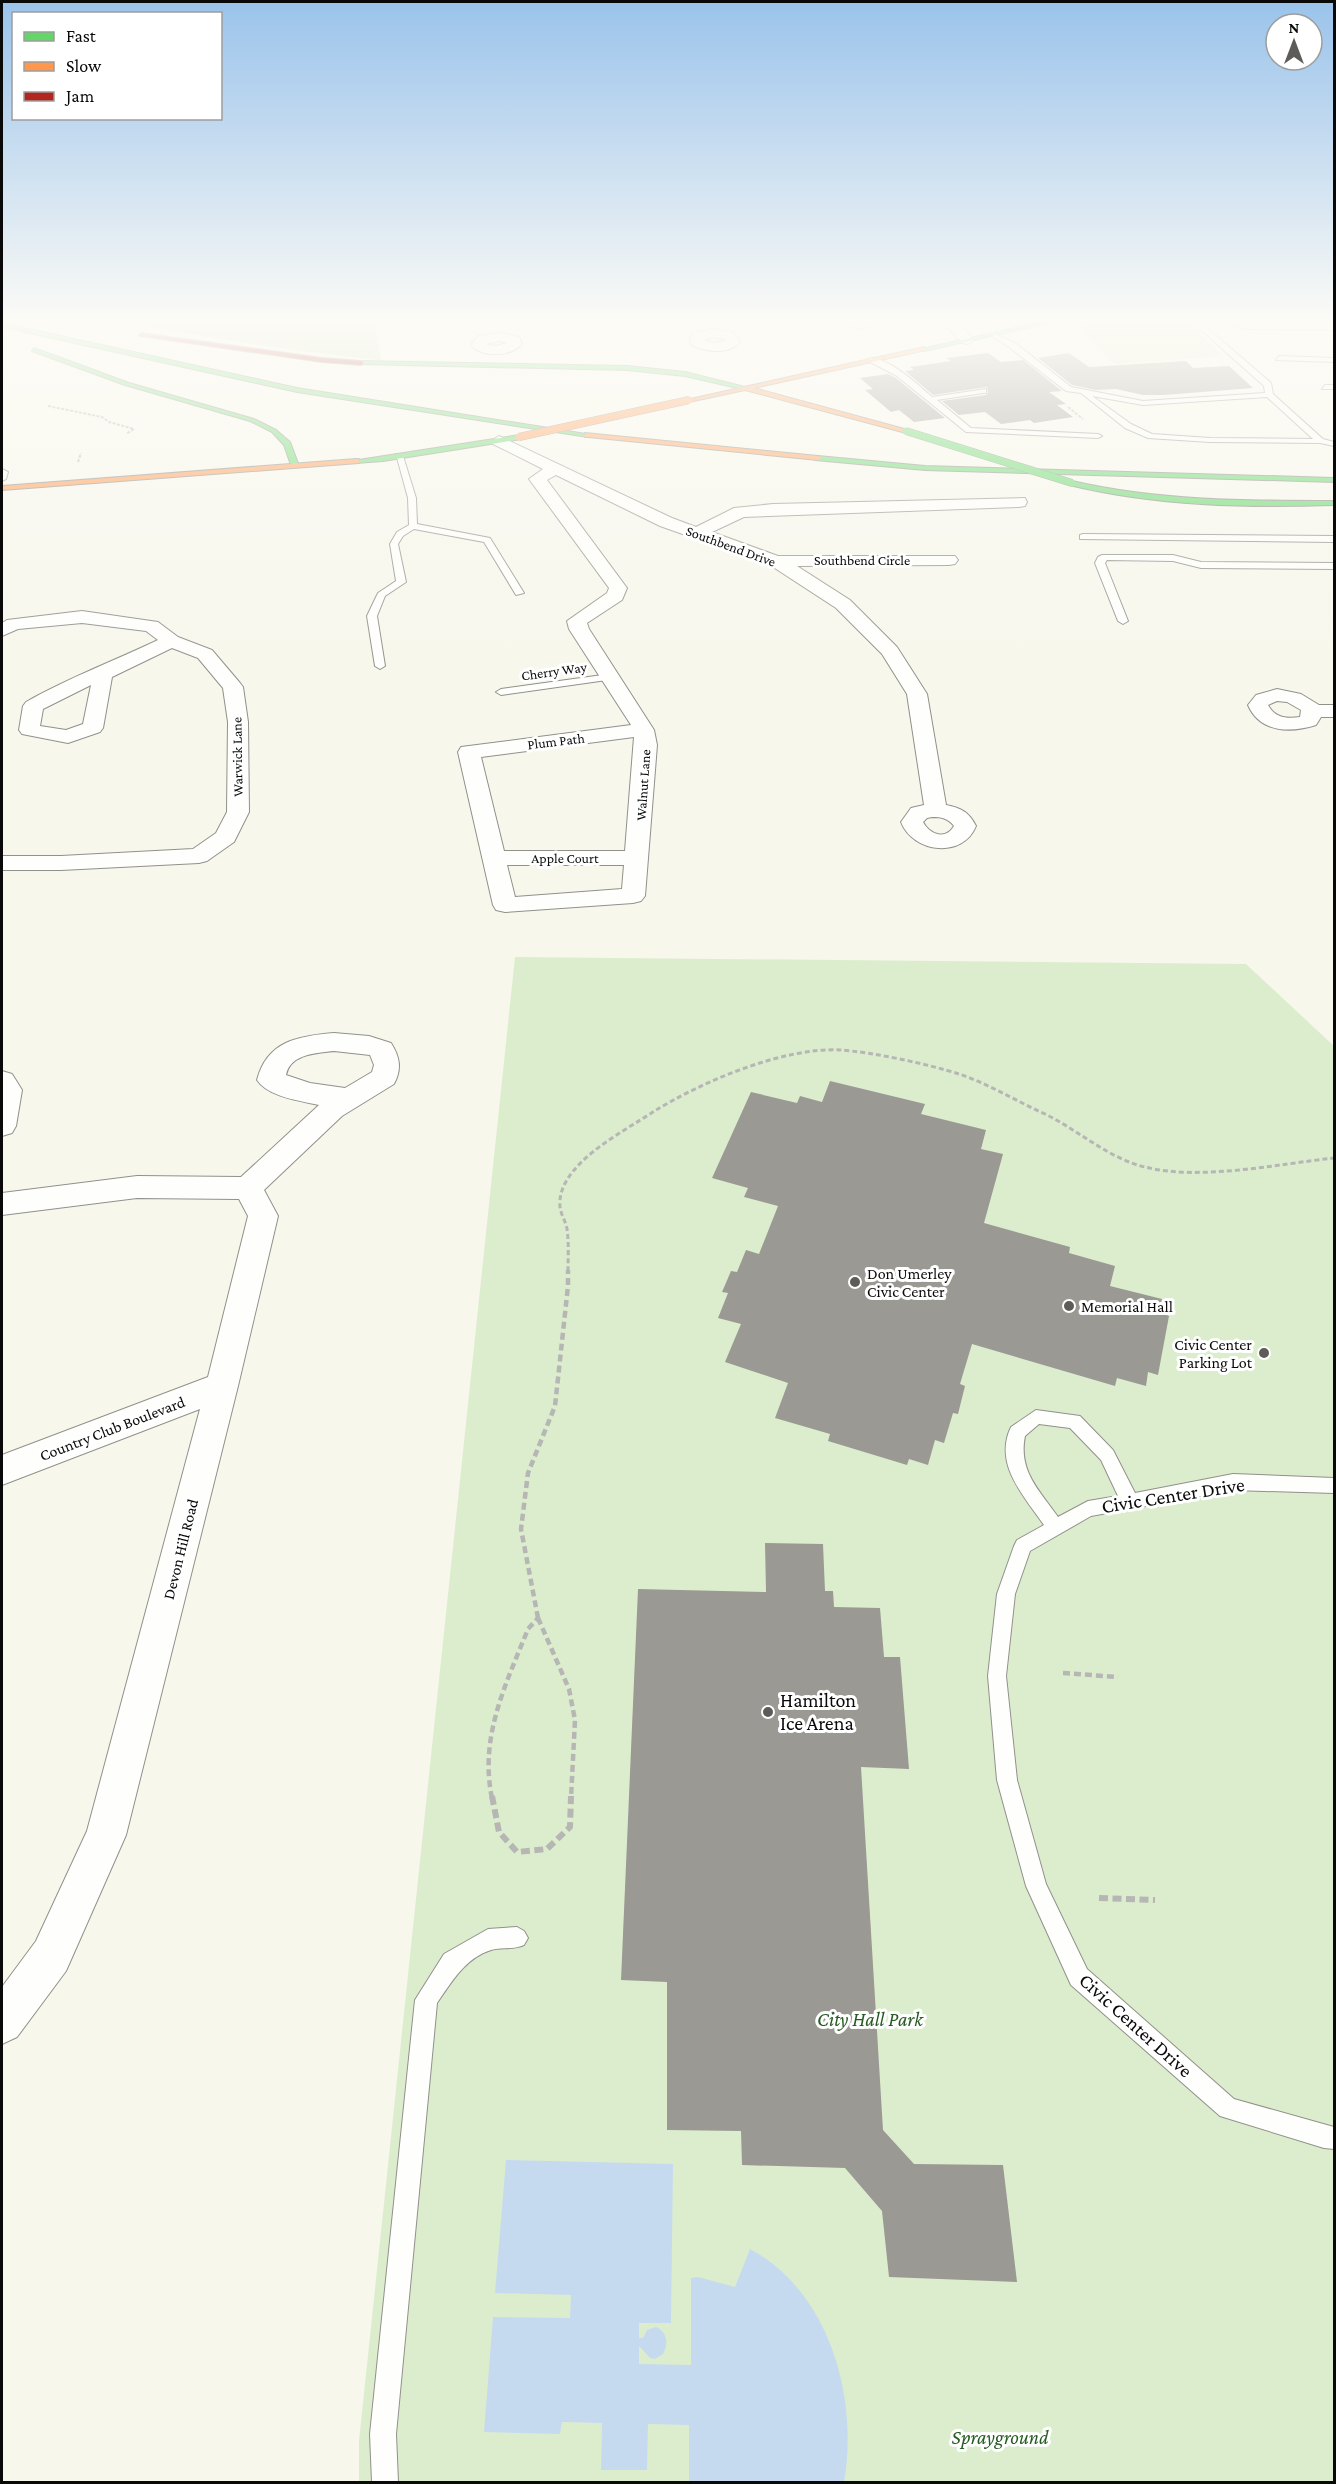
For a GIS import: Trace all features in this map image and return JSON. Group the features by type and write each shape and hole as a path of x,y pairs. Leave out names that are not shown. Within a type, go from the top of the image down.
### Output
{"main road":[{"path":"279,436 287,444 296,466"},
{"path":"2,488 399,456 524,436"},
{"path":"595,436 925,468 1335,480"},
{"path":"925,436 1072,483 1131,497 1189,501 1335,503"},
{"path":"899,444 1004,448"}],"street":[{"name":"Southbend Drive","path":"499,441 666,522 776,561 843,604 890,651 917,694 935,810"},
{"name":"Walnut Lane","path":"469,752 505,905 633,896 646,745 644,730 579,629 577,621 615,596 618,588 537,479 557,468"},
{"path":"697,533 740,512 773,509 1020,502"},
{"name":"Southbend Circle","path":"776,561 949,560"},
{"name":"Warwick Lane","path":"2,863 61,863 199,856 226,837 238,812 238,722 233,687 206,654 171,640 151,626 82,617 6,626"},
{"path":"103,674 171,640"},
{"path":"1314,711 1335,711"},
{"name":"Plum Path","path":"469,752 644,730"},
{"name":"Apple Court","path":"493,858 638,858"},
{"path":"2,1081 8,1090 2,1126"},
{"path":"2,1204 137,1187 248,1188 332,1109 350,1098"},
{"name":"Devon Hill Road","path":"2,2022 51,1956 106,1835 222,1386 262,1216 248,1188"},
{"name":"Country Club Boulevard","path":"2,1470 222,1386"}],"lane":[{"path":"1151,436 1210,440 1320,441 1335,444"},
{"path":"1314,436 1320,441"},
{"path":"399,456 412,498 413,526"},
{"path":"2,471 4,472 2,479"},
{"path":"380,666 372,616 381,596 401,582 394,544 400,534 413,526 487,540 519,593"},
{"path":"1083,537 1335,539"},
{"path":"1123,621 1100,563 1105,557 1173,558 1201,565 1335,566"},
{"name":"Cherry Way","path":"501,692 610,677"},
{"path":"1056,1527 1019,1475 1013,1452 1017,1432 1036,1417 1074,1421 1107,1455 1130,1501"},
{"name":"Civic Center Drive","path":"1335,1485 1233,1482 1088,1509 1056,1527 1023,1546 1006,1594 997,1676 1007,1780 1036,1886 1079,1977 1228,2108 1324,2137 1335,2138"},
{"path":"385,2482 383,2434 426,2000 452,1962 488,1940 517,1938"}],"path":[{"path":"538,1618 528,1629 494,1716 487,1774 499,1832 517,1852 547,1849 570,1827 575,1720 569,1689 538,1618 521,1528 528,1473 555,1406 568,1286 567,1229 560,1206 567,1179 585,1157 677,1097 733,1072 793,1054 840,1050 902,1060 959,1074 1143,1167 1172,1172 1227,1170 1335,1158"},
{"path":"1063,1673 1118,1677"},
{"path":"1099,1898 1155,1900"}],"green space":[{"name":"City Hall Park","path":"515,957 1246,964 1334,1046 1334,2482 359,2482 359,2441"}],"water":[{"path":"506,2160 673,2164 671,2323 639,2323 639,2338 643,2338 647,2330 656,2327 665,2335 666,2342 663,2354 655,2359 650,2358 639,2346 639,2364 691,2365 691,2278 698,2277 735,2287 750,2249 777,2268 800,2291 818,2319 832,2349 842,2382 847,2416 848,2449 844,2482 689,2482 689,2425 648,2424 647,2470 601,2470 602,2423 562,2422 560,2434 484,2432 493,2317 570,2318 571,2295 495,2293"}],"building":[{"name":"Don Umerley Civic Center","path":"830,1081 925,1104 921,1114 986,1130 981,1149 1003,1154 984,1223 1070,1247 1069,1253 1115,1266 1110,1286 1162,1299 1159,1312 1169,1316 1158,1375 1148,1372 1146,1386 1117,1378 1115,1386 972,1344 960,1384 965,1386 958,1414 953,1413 944,1443 935,1440 928,1465 909,1459 907,1465 828,1441 830,1434 775,1418 788,1383 725,1362 741,1324 718,1318 728,1293 722,1292 731,1271 737,1272 746,1250 759,1254 778,1206 744,1197 748,1188 712,1178 751,1092 797,1103 800,1096 822,1102"},
{"name":"Hamilton Ice Arena","path":"765,1543 823,1544 825,1591 833,1591 834,1607 880,1608 884,1657 900,1657 909,1769 861,1767 883,2130 914,2164 1003,2165 1017,2282 889,2277 882,2211 845,2168 742,2165 741,2131 667,2130 667,1982 621,1980 638,1589 766,1592"}],"traffic: fast":[{"path":"279,436 287,444 295,466"},
{"path":"922,436 1072,483"},
{"path":"356,461 383,459 519,437"},
{"path":"818,458 925,468 1334,480"},
{"path":"1072,483 1137,496 1202,502 1334,503"}],"traffic: slow":[{"path":"519,437 524,436"},
{"path":"597,436 818,458"},
{"path":"2,488 356,461"}],"place":[{"name":"Don Umerley Civic Center","path":"855,1282"},
{"name":"Memorial Hall","path":"1069,1306"},
{"name":"Civic Center Parking Lot","path":"1264,1353"},
{"name":"Hamilton Ice Arena","path":"768,1712"}],"park label":[{"name":"Sprayground","path":"1000,2437"}]}
